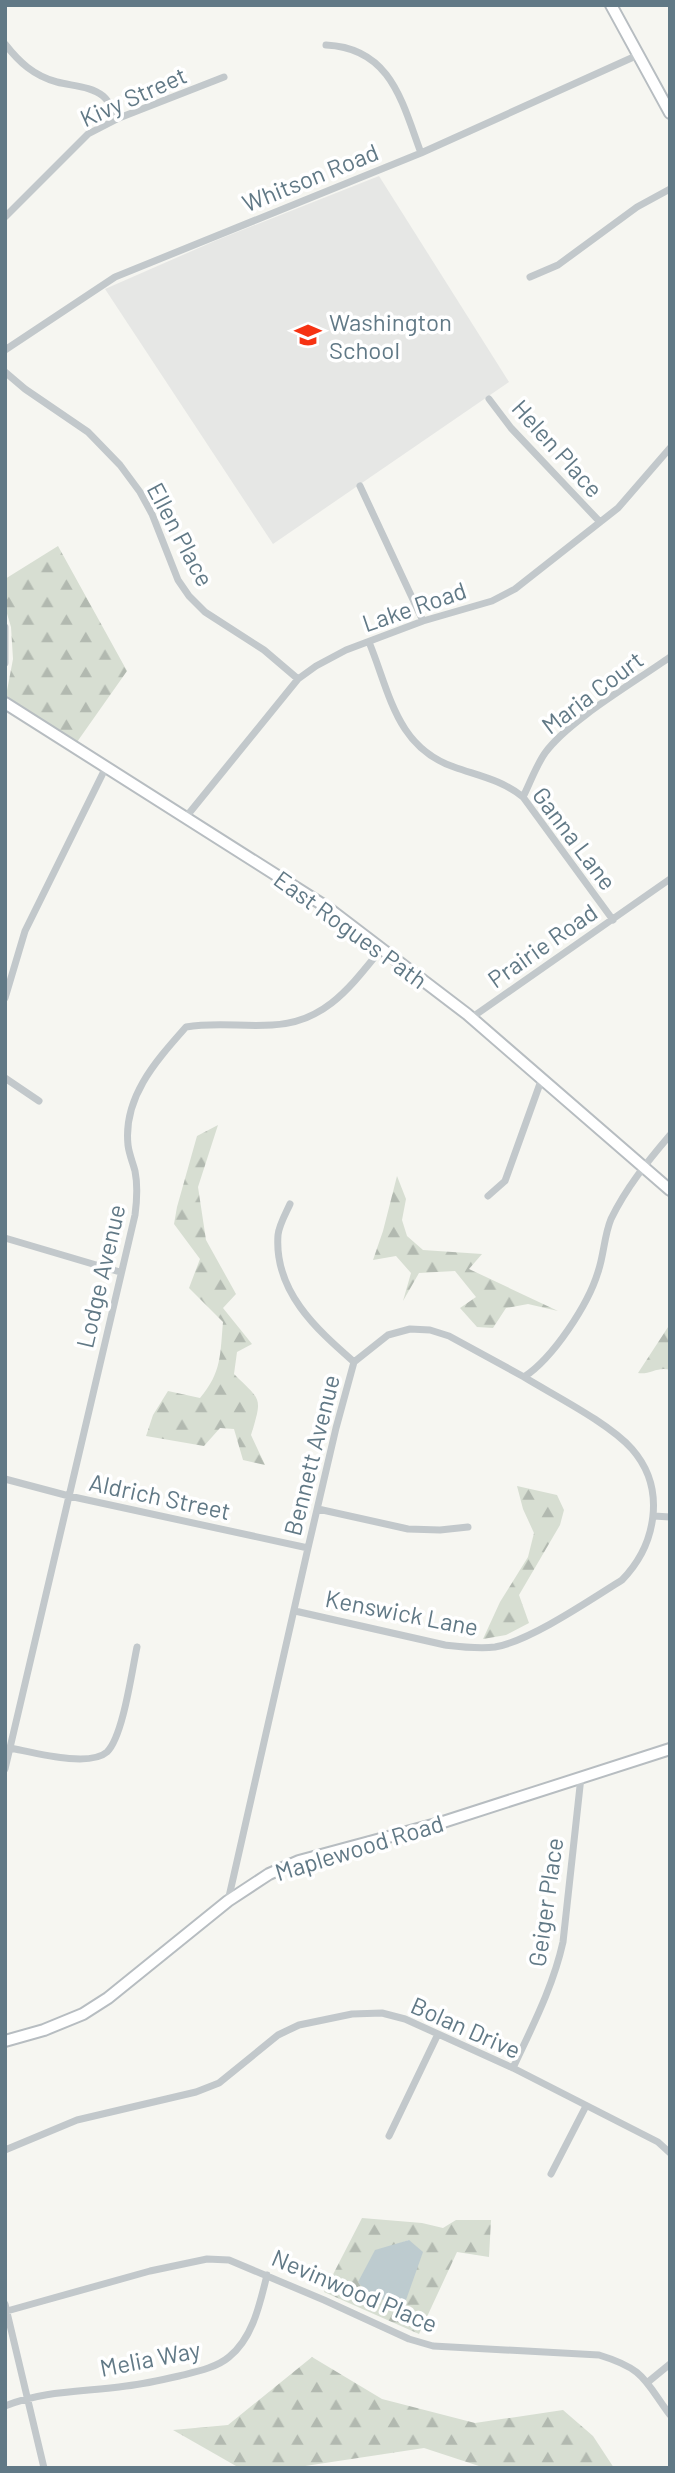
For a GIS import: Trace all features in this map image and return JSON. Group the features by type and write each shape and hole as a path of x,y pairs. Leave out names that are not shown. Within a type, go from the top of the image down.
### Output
{"street":[{"path":"611,5 670,113"},
{"path":"5,44 18,60 36,74 54,81 89,88 104,97 119,118"},
{"path":"326,45 355,49 381,66 398,92 421,153"},
{"name":"Whitson Road","path":"5,350 115,277 421,153 638,55"},
{"name":"Kivy Street","path":"5,217 35,190 88,134 119,118 224,77"},
{"path":"530,277 558,265 637,207 670,189"},
{"name":"Ellen Place","path":"5,372 88,432 120,465 140,492 162,536 178,580 189,596 205,612 272,656 298,679"},
{"name":"Helen Place","path":"489,399 511,428 600,522"},
{"name":"Lake Road","path":"186,817 298,679 329,659 369,642 423,621 492,601 515,589 600,522 634,491 670,448"},
{"path":"360,486 423,621"},
{"path":"5,627 5,663"},
{"name":"Ganna Lane","path":"369,642 401,724 424,753 438,761 502,783 523,797 613,920"},
{"name":"Maria Court","path":"523,797 544,754 557,739 670,657"},
{"name":"East Rogues Path","path":"5,703 328,908 471,1018 670,1190"},
{"path":"5,998 25,931 106,767"},
{"name":"Prairie Road","path":"471,1018 670,879"},
{"name":"Lodge Avenue","path":"5,1769 135,1215 138,1193 127,1124 139,1090 149,1071 186,1027 210,1023 271,1026 303,1020 327,1009 382,948"},
{"path":"5,1078 39,1101"},
{"path":"488,1196 505,1181 542,1078"},
{"path":"524,1377 537,1369 552,1353 592,1288 599,1271 610,1223 643,1166 670,1135"},
{"path":"289,1204 278,1233 280,1261 286,1283 308,1319 354,1362"},
{"path":"5,1238 120,1272"},
{"name":"Bennett Avenue","path":"228,1901 336,1428 354,1362 388,1335 410,1329 430,1330 449,1336 524,1377 611,1432 631,1449 643,1465 650,1484 654,1516"},
{"name":"Aldrich Street","path":"5,1479 69,1496 308,1548"},
{"path":"318,1509 408,1529 468,1527"},
{"path":"654,1516 670,1517"},
{"name":"Kenswick Lane","path":"295,1611 445,1645 469,1648 496,1646 522,1639 622,1580 634,1568 645,1550 654,1516"},
{"path":"10,1748 88,1759 106,1753 115,1740 122,1717 137,1647"},
{"name":"Maplewood Road","path":"5,2041 83,2014 108,1998 228,1901 269,1874 299,1861 440,1823 670,1749"},
{"name":"Geiger Place","path":"513,2068 558,1966 581,1776"},
{"name":"Bolan Drive","path":"5,2150 77,2120 197,2092 219,2083 278,2035 299,2025 352,2014 382,2013 405,2019 513,2068 658,2141 670,2153"},
{"path":"389,2136 438,2034"},
{"path":"551,2174 586,2106"},
{"name":"Nevinwood Place","path":"6,2307 207,2259 229,2260 409,2339 433,2346 599,2355 620,2361 648,2382 670,2415"},
{"name":"Melia Way","path":"5,2406 27,2397 54,2392 126,2387 162,2380 201,2371 229,2358 255,2319 267,2275"},
{"path":"6,2307 44,2468"},
{"path":"648,2382 670,2364"}],"shaded area":[{"name":"Washington School","path":"379,176 509,382 273,544 105,289 217,240"},
{"path":"409,2240 423,2252 406,2300 391,2301 374,2297 358,2282 375,2250"}],"green space":[{"path":"58,546 127,671 77,742 6,696 13,659 11,627 5,607 5,579"},
{"path":"218,1125 198,1187 206,1240 236,1294 223,1308 252,1344 237,1352 234,1374 257,1400 257,1413 251,1435 265,1465 243,1460 234,1429 220,1428 204,1446 146,1436 153,1415 168,1391 200,1398 212,1380 219,1362 223,1322 189,1288 200,1259 174,1224 197,1136"},
{"path":"397,1176 406,1199 402,1220 407,1236 423,1250 482,1254 469,1269 558,1311 528,1304 506,1308 493,1328 477,1327 460,1308 476,1297 455,1271 419,1273 403,1301 411,1273 396,1256 373,1260"},
{"path":"670,1324 670,1370 638,1373"},
{"path":"517,1486 557,1495 564,1510 560,1525 519,1595 529,1623 506,1635 483,1639 500,1602 528,1557 534,1533 523,1509"},
{"path":"362,2218 422,2223 443,2228 456,2220 491,2220 489,2257 457,2252 419,2334 324,2292","holes":["409,2240 390,2301 398,2244"]},
{"path":"312,2357 382,2399 475,2423 563,2410 593,2436 614,2468 485,2468 424,2448 292,2468 236,2466 173,2430 228,2425"}],"place":[{"name":"Washington School","path":"308,335"}]}
